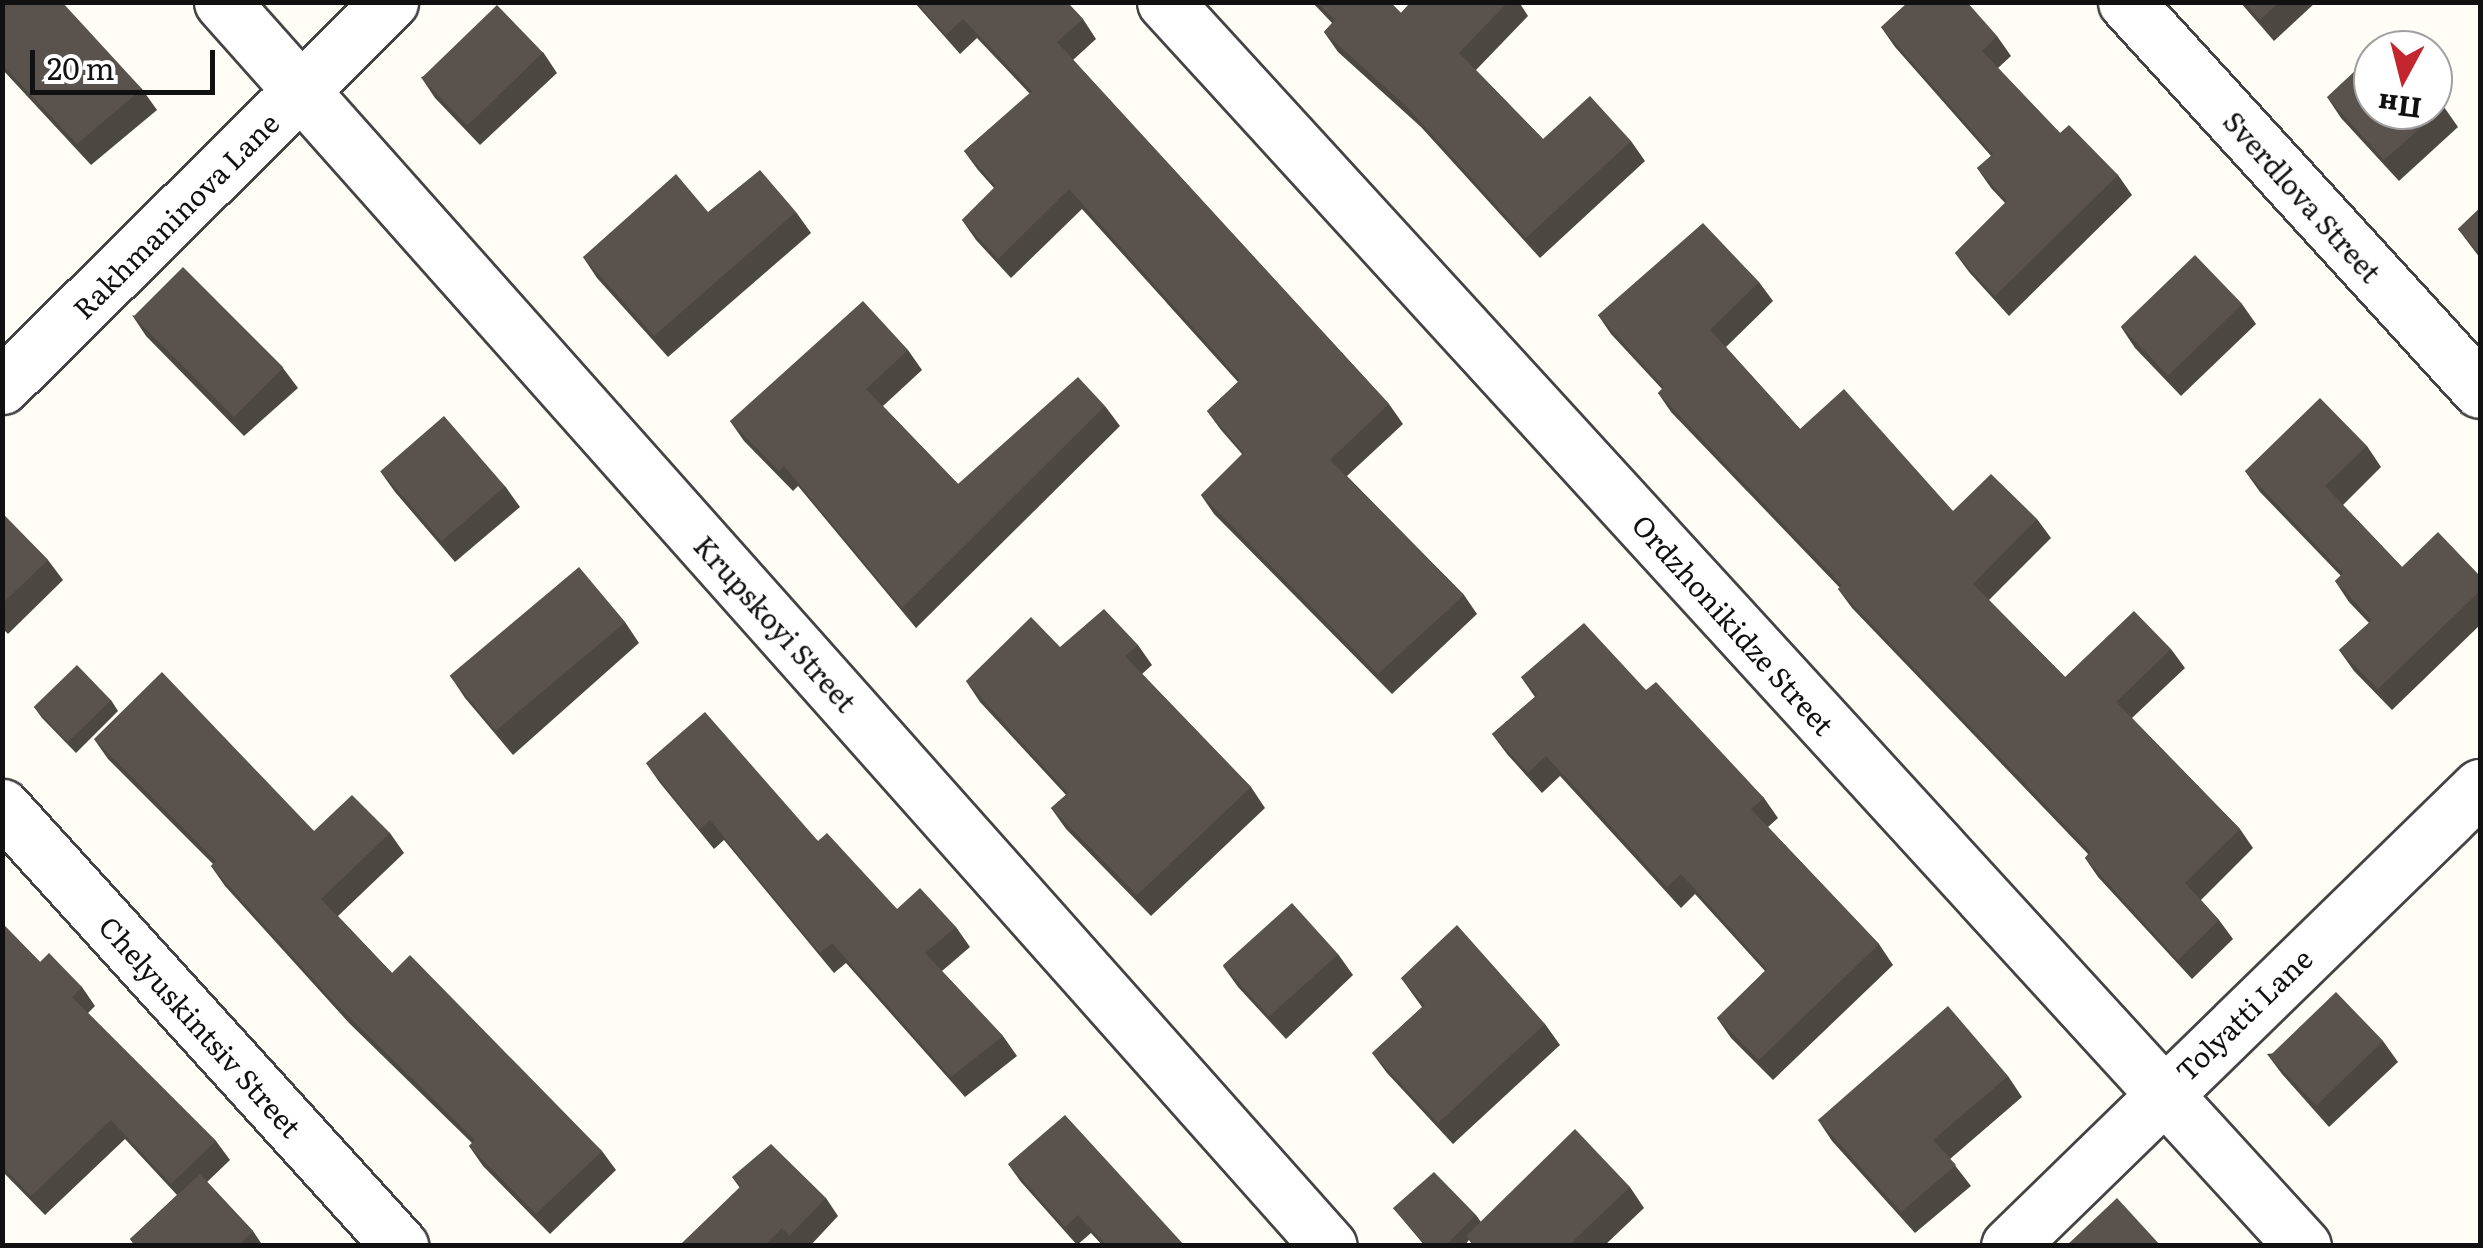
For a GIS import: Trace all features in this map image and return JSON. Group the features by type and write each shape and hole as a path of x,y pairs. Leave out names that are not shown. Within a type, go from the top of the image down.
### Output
{"street":[{"name":"Krupskoyi Street","path":"222,2 1328,1246"},
{"name":"Rakhmaninova Lane","path":"2,386 390,2"},
{"name":"Ordzhonikidze Street","path":"1165,2 2303,1246"},
{"name":"Sverdlova Street","path":"2126,2 2480,390"},
{"name":"Tolyatti Lane","path":"2010,1246 2162,1092 2480,787"},
{"name":"Chelyuskintsiv Street","path":"2,807 400,1246"}],"building":[{"path":"2,2 62,2 142,89 77,144 2,64"},
{"path":"916,2 1067,2 1083,19 1057,42 1389,404 1330,460 1464,595 1378,674 1201,495 1244,453 1207,411 1240,380 1069,189 998,259 962,220 996,186 964,151 1032,91 963,19 946,35"},
{"path":"1317,2 1390,2 1401,13 1411,2 1508,2 1459,53 1543,139 1590,96 1631,141 1526,238 1407,107 1324,32 1335,20"},
{"path":"1908,2 1967,2 1997,36 1982,51 2060,133 2069,125 2118,175 1995,296 1955,253 2007,201 1977,168 1993,154 1881,27"},
{"path":"2244,2 2279,2 2260,20"},
{"path":"497,5 543,52 467,125 421,78"},
{"path":"2353,73 2353,126 2327,97"},
{"path":"2357,130 2418,130 2384,160"},
{"path":"760,170 796,212 654,336 583,257 676,174 708,212"},
{"path":"2480,208 2480,254 2458,229"},
{"path":"1703,223 1759,282 1710,330 1800,429 1844,389 1953,511 1991,474 2037,519 1973,584 2065,677 2134,611 2171,649 2116,702 2240,829 2185,883 2219,920 2178,960 2085,858 2091,852 1838,589 1842,585 1658,393 1664,387 1598,315"},
{"path":"2195,255 2242,304 2168,375 2121,327"},
{"path":"183,267 283,367 234,417 134,316"},
{"path":"863,301 908,350 866,389 958,484 1078,377 1105,406 902,608 784,466 779,471 730,421"},
{"path":"2320,398 2367,446 2325,486 2402,567 2438,532 2480,576 2480,591 2378,689 2339,650 2372,620 2335,581 2343,573 2245,471"},
{"path":"444,416 505,486 442,541 381,471"},
{"path":"2,513 48,560 2,604"},
{"path":"579,567 625,622 496,731 450,676"},
{"path":"1104,609 1138,645 1125,656 1251,787 1137,895 1051,808 1068,793 966,681 1031,617 1060,647"},
{"path":"1584,623 1646,690 1656,682 1764,798 1751,809 1879,944 1759,1060 1717,1018 1767,969 1681,874 1667,887 1546,756 1528,773 1492,734 1537,695 1521,677"},
{"path":"77,665 111,700 68,742 34,707"},
{"path":"162,672 314,831 352,795 390,833 321,899 392,973 410,955 602,1151 536,1214 469,1146 475,1140 335,1003 211,866 216,861 94,739"},
{"path":"705,712 818,841 827,833 897,909 920,888 956,927 925,953 1003,1036 951,1077 832,943 820,953 710,820 700,829 646,763"},
{"path":"1292,903 1338,954 1269,1017 1223,965"},
{"path":"2,923 40,962 49,953 82,987 72,997 216,1141 171,1184 111,1120 31,1196 2,1166"},
{"path":"1457,925 1545,1024 1438,1123 1372,1053 1425,1005 1401,978"},
{"path":"2336,992 2383,1041 2316,1106 2269,1057"},
{"path":"1948,1006 2008,1076 1933,1140 1956,1165 1901,1212 1818,1120"},
{"path":"1065,1115 1185,1246 1107,1246 1078,1215 1065,1227 1008,1164"},
{"path":"1575,1129 1630,1187 1568,1246 1475,1246 1466,1236"},
{"path":"771,1144 826,1198 789,1236 782,1228 764,1246 679,1246 741,1186 732,1177"},
{"path":"1434,1172 1476,1215 1445,1246 1427,1246 1393,1208"},
{"path":"200,1174 253,1231 238,1246 136,1246 130,1239"},
{"path":"2117,1198 2161,1246 2066,1246"}]}
